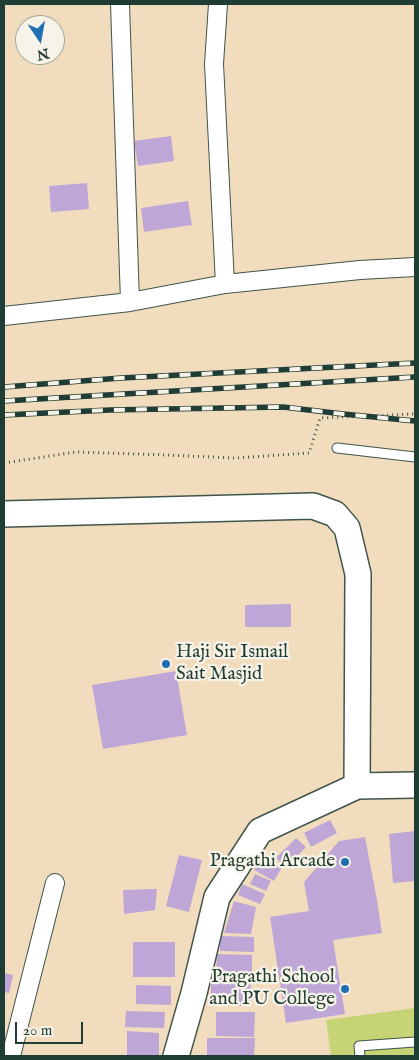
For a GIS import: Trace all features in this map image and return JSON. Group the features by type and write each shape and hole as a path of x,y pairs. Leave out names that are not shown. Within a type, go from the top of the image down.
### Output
{"street":[{"path":"120,4 130,302"},
{"path":"218,4 214,64 225,284"},
{"path":"4,316 130,302 225,284 360,270 415,267"},
{"path":"4,514 313,506 335,514 347,528 358,574 357,786"},
{"path":"176,1056 194,993 217,897 260,831 357,786 415,785"},
{"path":"11,1056 55,883"}],"lane":[{"path":"337,448 415,457"},
{"path":"360,1056 359,1046 415,1042"}],"path":[{"path":"4,464 76,452 236,458 309,453 320,418 415,414"}],"green space":[{"path":"415,1008 415,1056 331,1056 326,1020"}],"building":[{"path":"171,136 174,161 138,166 134,141"},
{"path":"87,183 89,209 51,212 49,186"},
{"path":"188,201 192,225 144,232 141,208"},
{"path":"291,604 291,627 245,627 245,605"},
{"path":"176,671 187,735 103,749 92,685"},
{"path":"330,820 337,833 311,847 304,833"},
{"name":"Pragathi Arcade","path":"415,831 415,881 393,883 389,834"},
{"path":"365,837 382,933 333,940 345,1014 286,1023 270,917 309,911 304,882 339,841"},
{"path":"296,838 306,847 286,868 276,858"},
{"path":"179,855 202,860 189,912 166,906"},
{"path":"262,856 282,867 274,881 254,870"},
{"path":"255,874 271,881 266,891 250,884"},
{"path":"242,884 265,894 260,904 238,895"},
{"path":"157,889 155,910 124,914 123,890"},
{"path":"234,901 256,907 251,934 224,933"},
{"path":"220,936 254,937 254,952 220,951"},
{"path":"133,942 175,942 175,977 133,977"},
{"path":"217,954 252,955 252,973 216,972"},
{"path":"4,973 13,975 9,993 4,992"},
{"path":"211,977 251,977 250,1006 211,1006"},
{"path":"136,985 171,986 171,1005 136,1004"},
{"path":"126,1011 165,1012 164,1028 125,1027"},
{"path":"216,1012 255,1012 254,1037 216,1036"},
{"path":"127,1031 159,1033 159,1056 127,1056"},
{"path":"207,1038 255,1038 254,1056 207,1056"}],"railway":[{"path":"4,387 121,378 415,363"},
{"path":"4,401 415,377"},
{"path":"4,415 110,410 283,407 415,421"}],"place":[{"name":"Haji Sir Ismail Sait Masjid","path":"166,664"},
{"name":"Pragathi Arcade","path":"345,862"},
{"name":"Pragathi School and PU College","path":"345,989"}]}
